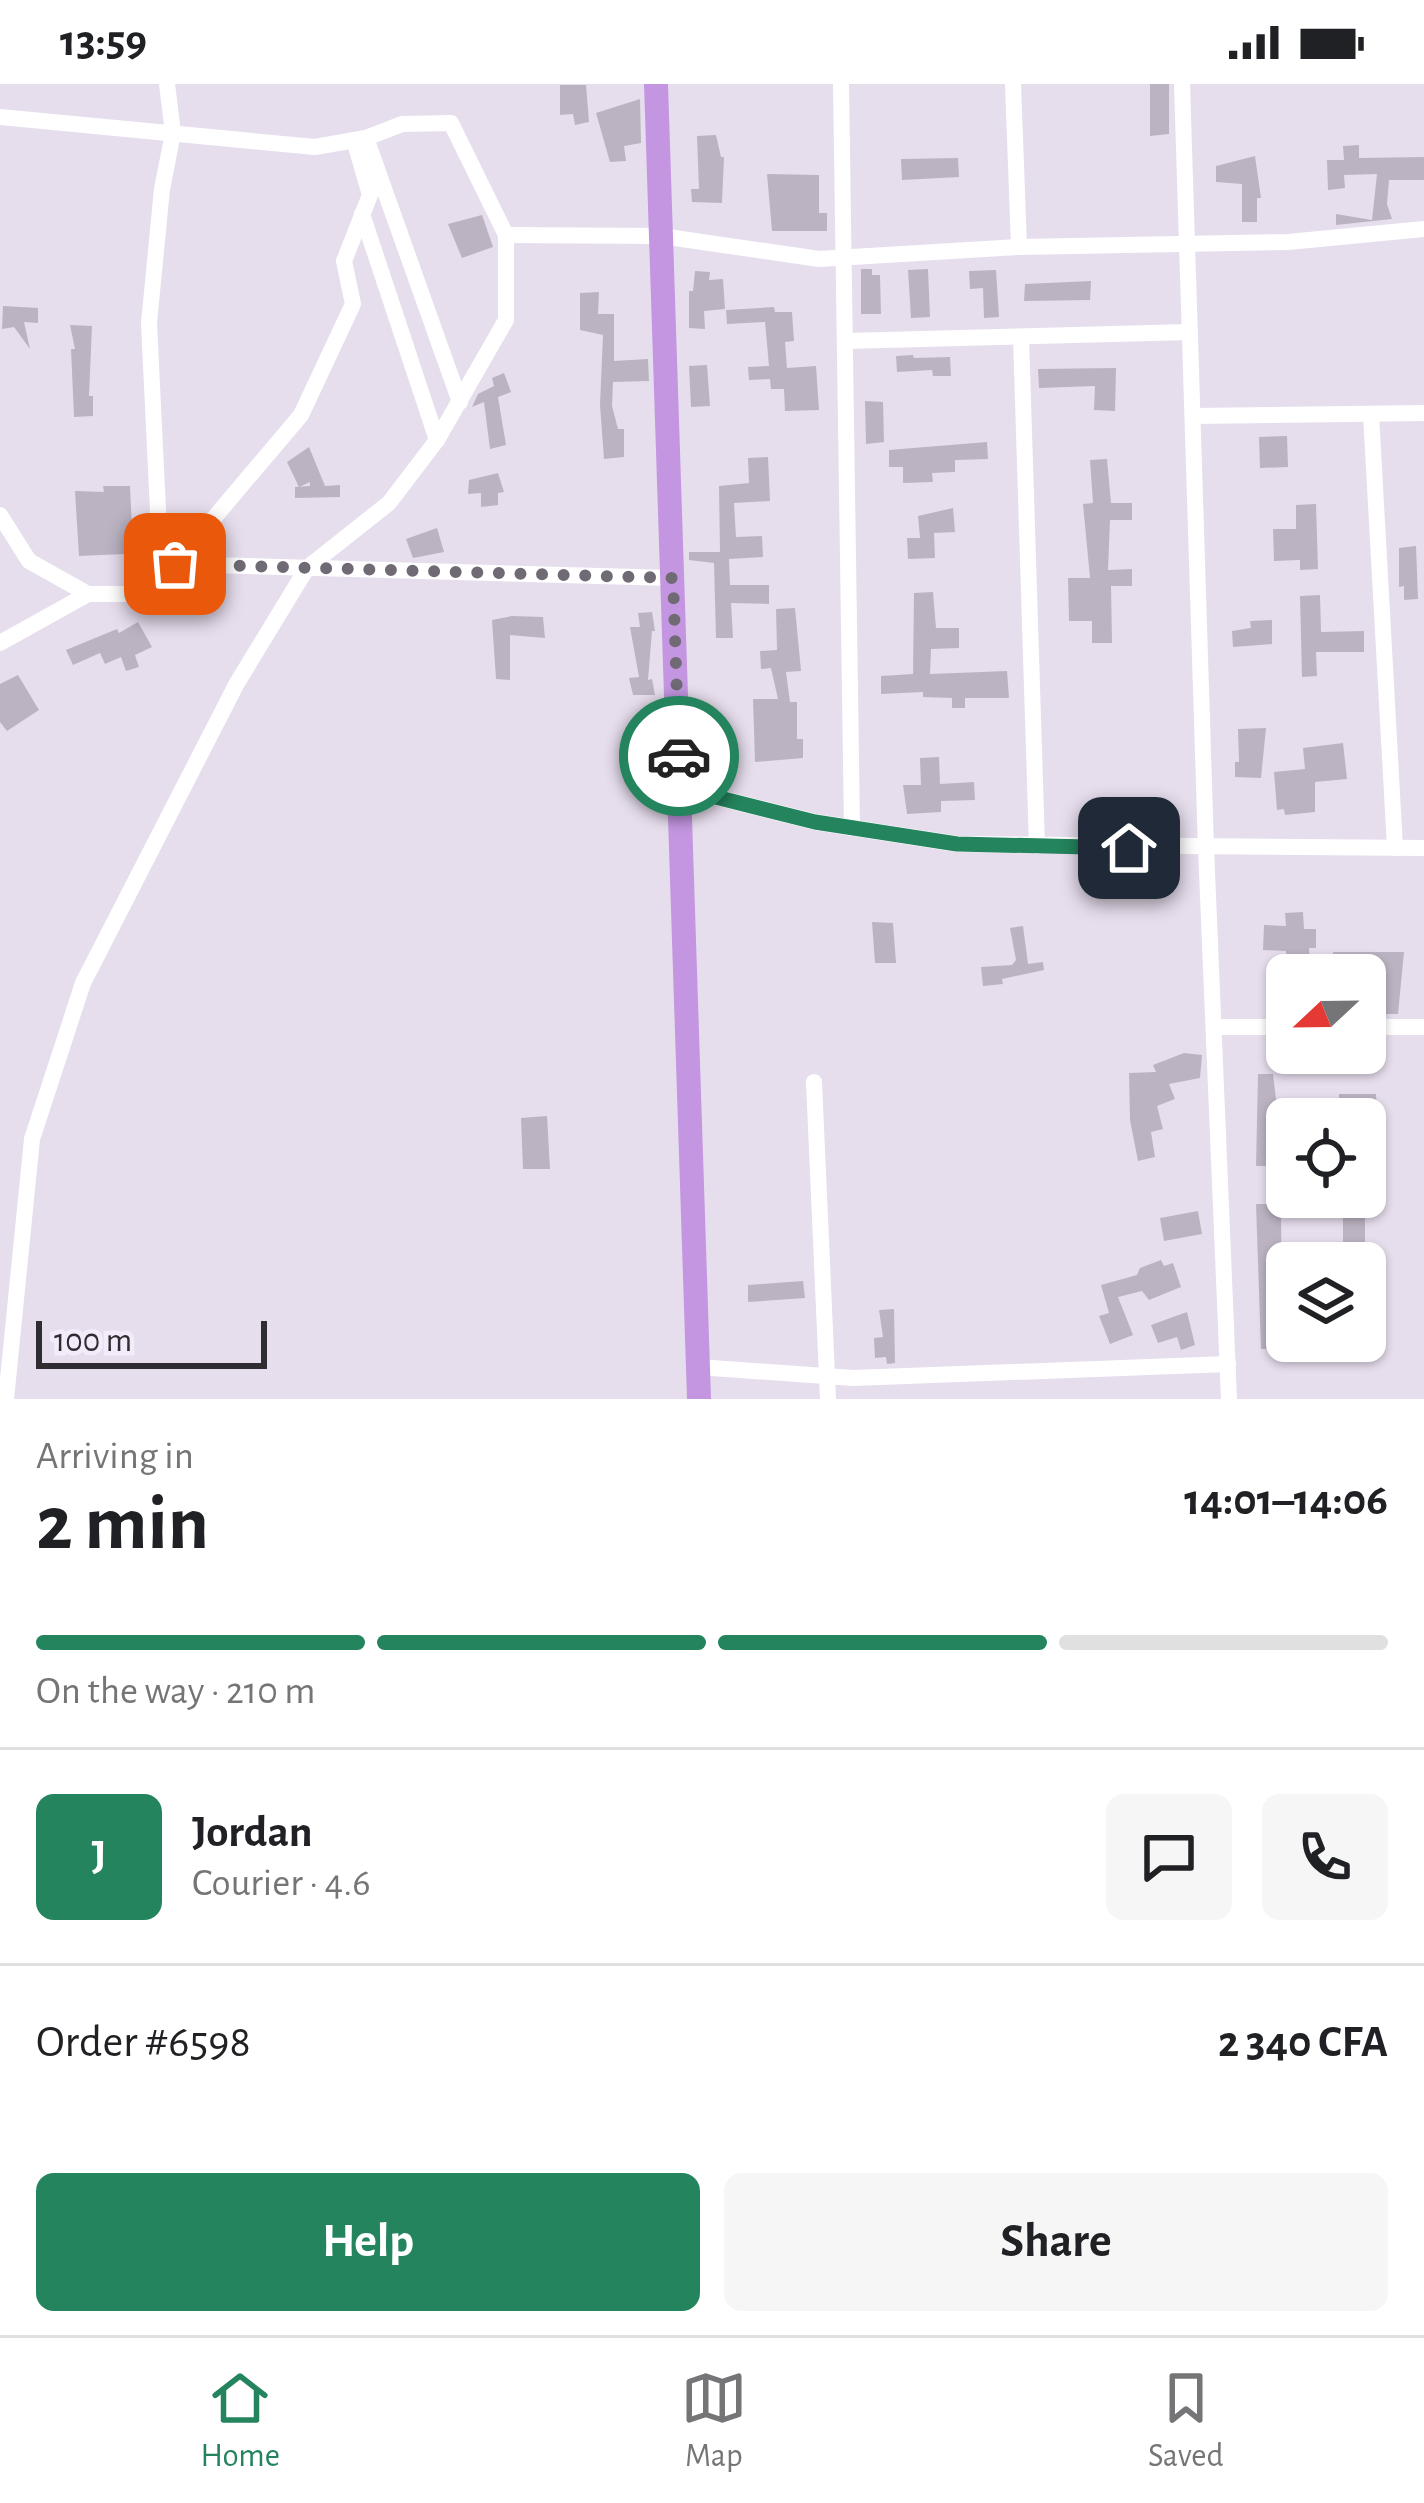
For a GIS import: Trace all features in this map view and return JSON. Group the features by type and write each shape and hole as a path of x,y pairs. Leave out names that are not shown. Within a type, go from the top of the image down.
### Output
{"highway":[{"path":"656,84 699,1399"}],"street":[{"path":"167,84 172,133 161,190 149,322 168,569"},
{"path":"841,84 852,828"},
{"path":"1013,84 1018,247"},
{"path":"1182,84 1229,1399"},
{"path":"0,117 315,147 360,139 402,124 451,123 506,235 506,320 460,402 389,503 307,568 237,683 83,983 32,1139 6,1399"},
{"path":"0,643 88,594 127,594 168,569 302,415 353,304 344,261 370,195 360,139"},
{"path":"360,139 460,402"},
{"path":"362,213 437,440"},
{"path":"506,235 661,236 819,259 1018,247 1288,242 1424,229"},
{"path":"845,340 1190,332"},
{"path":"1021,337 1037,846"},
{"path":"1193,416 1424,413"},
{"path":"1371,414 1395,848"},
{"path":"0,515 29,561 88,594"},
{"path":"168,569 673,578"},
{"path":"680,788 852,828 957,844 1424,848"},
{"path":"1214,1027 1266,1027"},
{"path":"1386,1027 1424,1027"},
{"path":"814,1082 828,1399"},
{"path":"698,1367 827,1378 1228,1364"}],"building":[{"path":"1150,84 1169,84 1169,134 1150,136"},
{"path":"560,85 586,85 589,122 575,125 573,114 560,115"},
{"path":"640,99 641,143 624,146 626,161 610,162 596,113"},
{"path":"716,135 724,157 722,203 692,202 691,189 699,189 697,136"},
{"path":"1359,145 1359,158 1424,157 1424,180 1389,180 1387,204 1392,219 1336,225 1336,214 1372,220 1377,174 1344,175 1345,188 1328,190 1327,160 1344,160 1343,146"},
{"path":"1255,156 1261,198 1257,198 1257,222 1242,222 1242,184 1216,182 1216,166"},
{"path":"958,158 959,177 902,180 901,159"},
{"path":"767,174 819,175 819,213 827,213 827,231 772,231"},
{"path":"482,215 493,247 462,258 448,224"},
{"path":"861,269 880,275 881,314 861,314"},
{"path":"928,269 930,317 911,318 908,270"},
{"path":"996,270 999,317 984,318 983,288 970,289 969,271"},
{"path":"695,271 710,272 709,280 723,279 725,309 704,311 705,329 689,328 689,291 693,291"},
{"path":"1091,281 1090,300 1024,301 1025,284"},
{"path":"599,292 598,314 614,314 614,361 648,359 649,381 613,382 612,406 618,429 624,429 624,457 604,459 603,335 580,330 580,293"},
{"path":"3,306 38,308 38,323 24,322 30,349 14,327 2,329"},
{"path":"774,307 775,312 792,312 794,341 785,342 787,368 816,366 819,410 785,411 784,389 771,389 770,379 749,380 748,367 769,366 765,322 727,324 726,310"},
{"path":"70,325 92,326 89,396 93,396 93,416 74,417 71,349 75,349"},
{"path":"896,356 950,357 951,376 933,376 932,370 897,372"},
{"path":"707,365 710,406 691,407 689,366"},
{"path":"1116,368 1115,411 1094,410 1095,386 1039,388 1038,369"},
{"path":"504,373 511,392 498,397 506,445 490,449 484,402 472,407 478,394 494,386 492,378"},
{"path":"865,401 883,402 884,442 866,444"},
{"path":"1287,436 1288,467 1260,468 1259,437"},
{"path":"987,442 988,459 955,460 955,472 932,473 933,482 903,483 903,467 889,467 889,450"},
{"path":"309,447 325,486 340,485 340,497 295,498 295,487 299,487 287,462"},
{"path":"768,457 770,501 734,503 736,537 762,536 763,557 729,559 730,585 769,585 769,604 731,603 733,638 716,638 714,563 689,560 689,552 720,552 719,486 749,483 748,458"},
{"path":"1107,459 1111,503 1132,503 1132,520 1110,520 1108,570 1132,569 1132,586 1111,586 1112,643 1092,643 1092,621 1069,621 1068,578 1090,578 1083,504 1093,503 1090,460"},
{"path":"498,473 504,492 498,493 498,505 481,507 481,493 468,494 469,480"},
{"path":"103,486 130,486 132,528 146,532 147,553 79,556 75,491 104,492"},
{"path":"1316,504 1318,569 1300,570 1300,560 1274,561 1273,529 1296,529 1296,505"},
{"path":"953,508 955,532 934,533 935,558 908,559 907,538 920,538 918,516"},
{"path":"437,528 444,552 413,558 406,539"},
{"path":"1416,546 1418,599 1404,600 1404,586 1399,587 1399,548"},
{"path":"933,592 936,628 959,628 959,648 931,649 930,674 1007,671 1009,698 965,698 965,708 952,708 952,698 923,697 923,692 881,694 881,676 913,674 914,593"},
{"path":"1320,595 1321,632 1364,631 1364,652 1316,652 1317,676 1302,677 1300,596"},
{"path":"795,608 801,671 786,672 790,702 797,702 797,739 803,739 803,758 755,762 753,699 778,699 771,668 761,669 760,651 777,650 776,609"},
{"path":"652,612 655,631 648,680 652,679 655,695 633,695 629,678 639,677 630,627 640,627 638,613"},
{"path":"543,617 545,638 510,635 510,680 496,679 492,620"},
{"path":"1272,620 1272,644 1233,647 1232,631 1251,628 1250,621"},
{"path":"138,622 152,647 135,655 139,667 126,671 121,657 105,664 100,653 73,665 66,650"},
{"path":"18,675 39,710 7,731 0,722 0,684"},
{"path":"1266,728 1261,778 1235,777 1238,729"},
{"path":"1343,743 1347,779 1315,782 1315,812 1285,815 1284,809 1277,810 1274,772 1305,769 1303,748"},
{"path":"939,757 940,784 974,782 975,800 941,801 941,812 907,814 903,785 921,785 920,758"},
{"path":"1303,912 1304,929 1316,929 1316,948 1309,948 1309,954 1263,950 1264,925 1286,926 1285,913"},
{"path":"872,922 893,923 896,963 875,963"},
{"path":"1023,926 1028,964 1043,962 1044,970 983,986 981,967 1012,965 1016,960 1010,928"},
{"path":"1404,952 1398,1014 1386,1014 1386,954 1333,954"},
{"path":"1184,1053 1202,1055 1200,1078 1169,1084 1175,1099 1157,1106 1163,1129 1151,1132 1155,1157 1138,1161 1130,1120 1129,1073 1156,1072 1153,1065"},
{"path":"1258,1074 1273,1074 1276,1098 1266,1098 1266,1166 1256,1166"},
{"path":"1339,1094 1376,1094 1376,1098 1339,1098"},
{"path":"547,1116 550,1169 523,1169 521,1118"},
{"path":"1256,1204 1266,1204 1266,1218 1281,1218 1281,1242 1266,1242 1266,1349 1261,1349"},
{"path":"1198,1211 1202,1234 1164,1241 1160,1218"},
{"path":"1343,1218 1365,1218 1365,1242 1343,1242"},
{"path":"1161,1260 1164,1266 1173,1263 1181,1287 1149,1300 1142,1291 1118,1297 1133,1335 1110,1344 1099,1316 1109,1313 1101,1285 1137,1275 1140,1268"},
{"path":"803,1281 805,1298 748,1302 748,1285"},
{"path":"894,1309 895,1363 887,1364 886,1357 875,1358 874,1338 883,1337 879,1310"},
{"path":"1187,1312 1195,1345 1181,1350 1177,1337 1158,1343 1151,1325"}],"way so far":[{"path":"175,564 673,578 679,756"}],"route":[{"path":"679,756 680,788 815,822 957,844 1129,848"}]}
